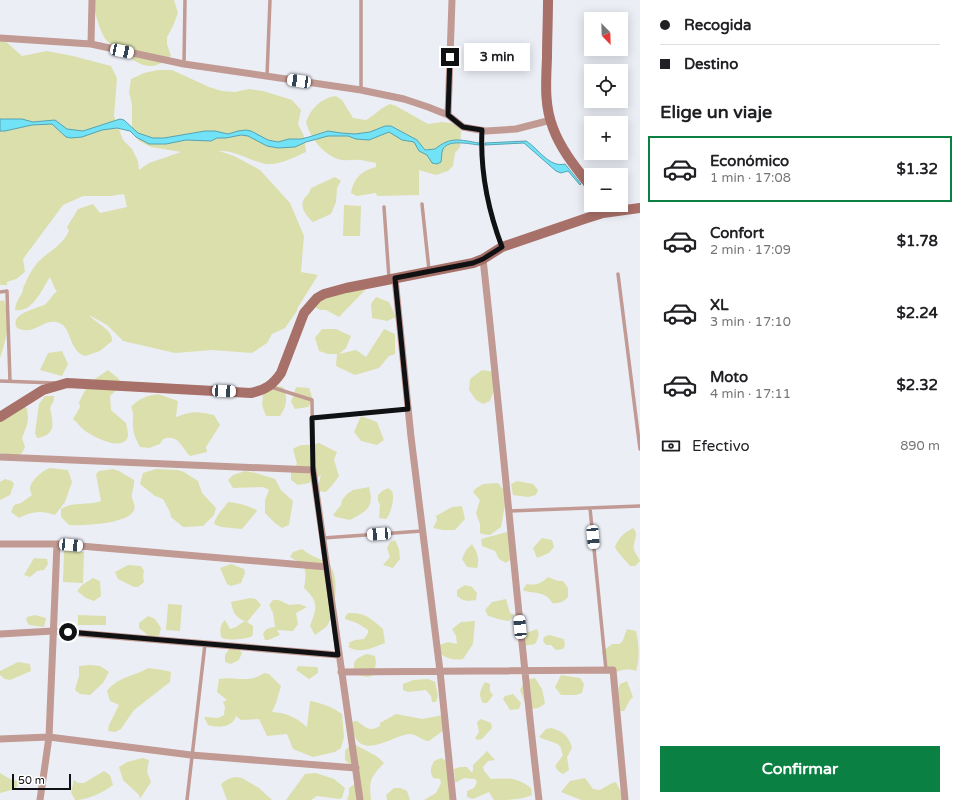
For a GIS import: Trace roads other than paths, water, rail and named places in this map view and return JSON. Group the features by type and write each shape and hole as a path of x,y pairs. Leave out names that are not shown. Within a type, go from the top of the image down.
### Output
{"main road":[{"path":"548,0 547,104 558,139 568,157 584,177"},
{"path":"0,417 43,390 67,383 251,393 261,391 270,387 276,382 281,374 304,313 317,298 324,294 392,278 473,263 483,259 502,247 603,213 629,208 640,208"}],"street":[{"path":"91,44 92,0"},
{"path":"448,115 452,0"},
{"path":"0,38 91,44 184,64 361,90 404,99 448,115 463,127 482,130 516,129 551,120"},
{"path":"483,259 498,396 524,671 539,800"},
{"path":"392,278 440,671 453,800"},
{"path":"0,457 313,470 338,655 360,800"},
{"path":"0,544 57,544 327,567"},
{"path":"40,800 48,737 57,544"},
{"path":"0,634 53,631 338,655"},
{"path":"341,672 613,670 625,800"},
{"path":"0,739 48,737 191,755 356,768"}],"lane":[{"path":"184,64 185,0"},
{"path":"268,76 270,0"},
{"path":"361,0 361,90"},
{"path":"482,130 485,187 492,223 502,247"},
{"path":"422,204 429,271"},
{"path":"384,207 392,278"},
{"path":"618,274 640,449"},
{"path":"0,292 7,291 10,381"},
{"path":"0,381 67,383"},
{"path":"270,387 312,400 313,470"},
{"path":"312,418 408,409"},
{"path":"509,511 640,506"},
{"path":"590,508 606,670"},
{"path":"322,538 422,531"},
{"path":"187,800 204,644"}],"water":[{"path":"0,119 22,119 33,122 55,120 67,129 83,131 120,119 124,120 138,133 153,138 164,138 205,131 215,131 228,134 246,130 268,140 278,142 289,139 301,139 328,131 355,134 370,132 385,126 391,126 417,140 425,150 435,149 446,142 456,140 479,143 479,145 460,143 449,144 443,149 441,162 437,164 432,163 427,155 419,151 414,142 402,140 389,132 369,140 356,139 348,136 328,136 306,142 295,147 278,148 267,146 248,136 241,135 217,138 211,141 186,140 166,144 149,144 136,137 130,131 117,128 102,130 82,137 71,138 66,137 52,124 32,125 0,131"},
{"path":"526,141 544,157 554,163 565,164 581,184 580,185 568,171 561,173 556,171 524,143 485,145 485,143"}]}
